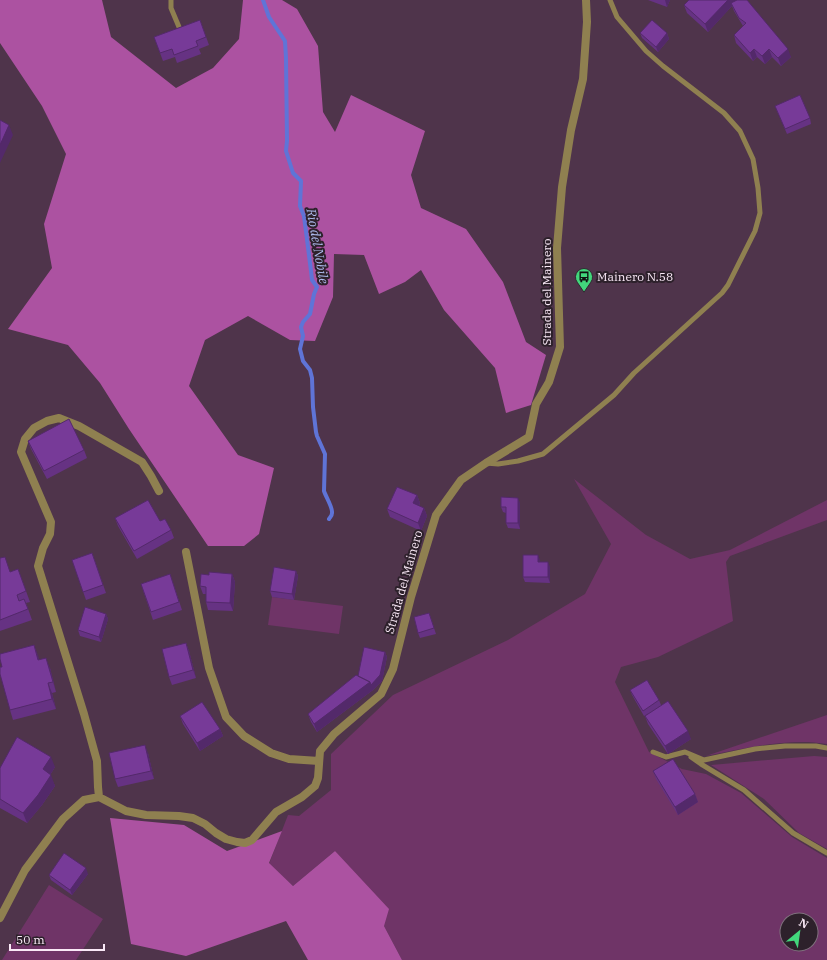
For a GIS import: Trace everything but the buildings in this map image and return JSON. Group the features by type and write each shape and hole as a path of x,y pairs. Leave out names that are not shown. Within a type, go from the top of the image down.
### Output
{"street":[{"name":"Strada del Mainero","path":"99,796 126,811 146,815 193,818 205,824 226,839 245,843 252,840 276,812 302,797 315,786 318,778 320,751 334,734 381,694 393,669 411,597 436,515 461,480 486,463 530,437 536,404 549,382 560,347 557,248 562,187 571,130 583,78 586,0"},
{"path":"0,918 25,870 63,819 84,800 99,796 97,761 38,566 43,548 50,534 50,522 21,452 25,439 34,428 47,421 59,418 78,426 142,462 159,491"},
{"path":"186,552 209,668 226,717 244,736 271,753 289,759 319,761"}],"lane":[{"path":"171,0 171,8 179,27"},
{"path":"486,463 498,464 518,461 543,454 614,395 634,373 725,289 755,231 760,213 758,188 753,159 740,131 724,113 646,51 617,17 610,0"},
{"path":"653,752 666,757 685,752 704,760 755,749 785,746 816,746 827,748"},
{"path":"685,752 701,764 744,790 793,833 827,853"}],"shaded area":[{"path":"0,0 102,0 111,37 176,88 213,68 239,39 243,0 282,0 297,9 318,46 323,112 335,132 351,95 425,131 411,175 421,208 466,229 503,282 526,342 546,355 531,405 506,413 495,368 444,310 421,270 405,282 379,294 364,255 334,254 333,297 315,341 290,340 248,316 205,340 189,386 238,455 274,468 259,534 244,546 208,546 129,429 100,383 68,345 8,329 52,268 44,224 66,154 42,106 0,43"},
{"path":"574,479 646,535 690,559 730,550 827,500 827,520 730,556 726,562 733,621 658,657 621,667 615,682 649,752 682,769 706,774 741,793 792,837 827,858 827,960 402,960 384,926 335,851 293,886 269,864 288,815 299,816 331,790 331,754 393,695 508,640 585,594 611,544"},
{"path":"272,597 343,606 339,634 268,625"},
{"path":"827,715 827,744 812,742 782,743 751,747 706,756"},
{"path":"814,756 827,757 827,849 799,833 764,799 711,765"},
{"path":"110,818 184,825 227,851 282,831 269,863 293,886 335,851 389,909 384,926 402,960 308,960 286,921 186,956 131,944"},
{"path":"49,885 103,919 76,960 2,960"}],"waterway":[{"name":"Rio del Nobile","path":"263,0 269,17 285,41 286,151 293,173 301,181 300,206 304,216 312,280 317,287 310,314 303,322 301,327 303,336 300,349 303,361 310,370 312,378 316,432 325,454 324,491 332,511 332,515 329,519"}],"place":[{"name":"Mainero N.58","path":"584,292"}]}
